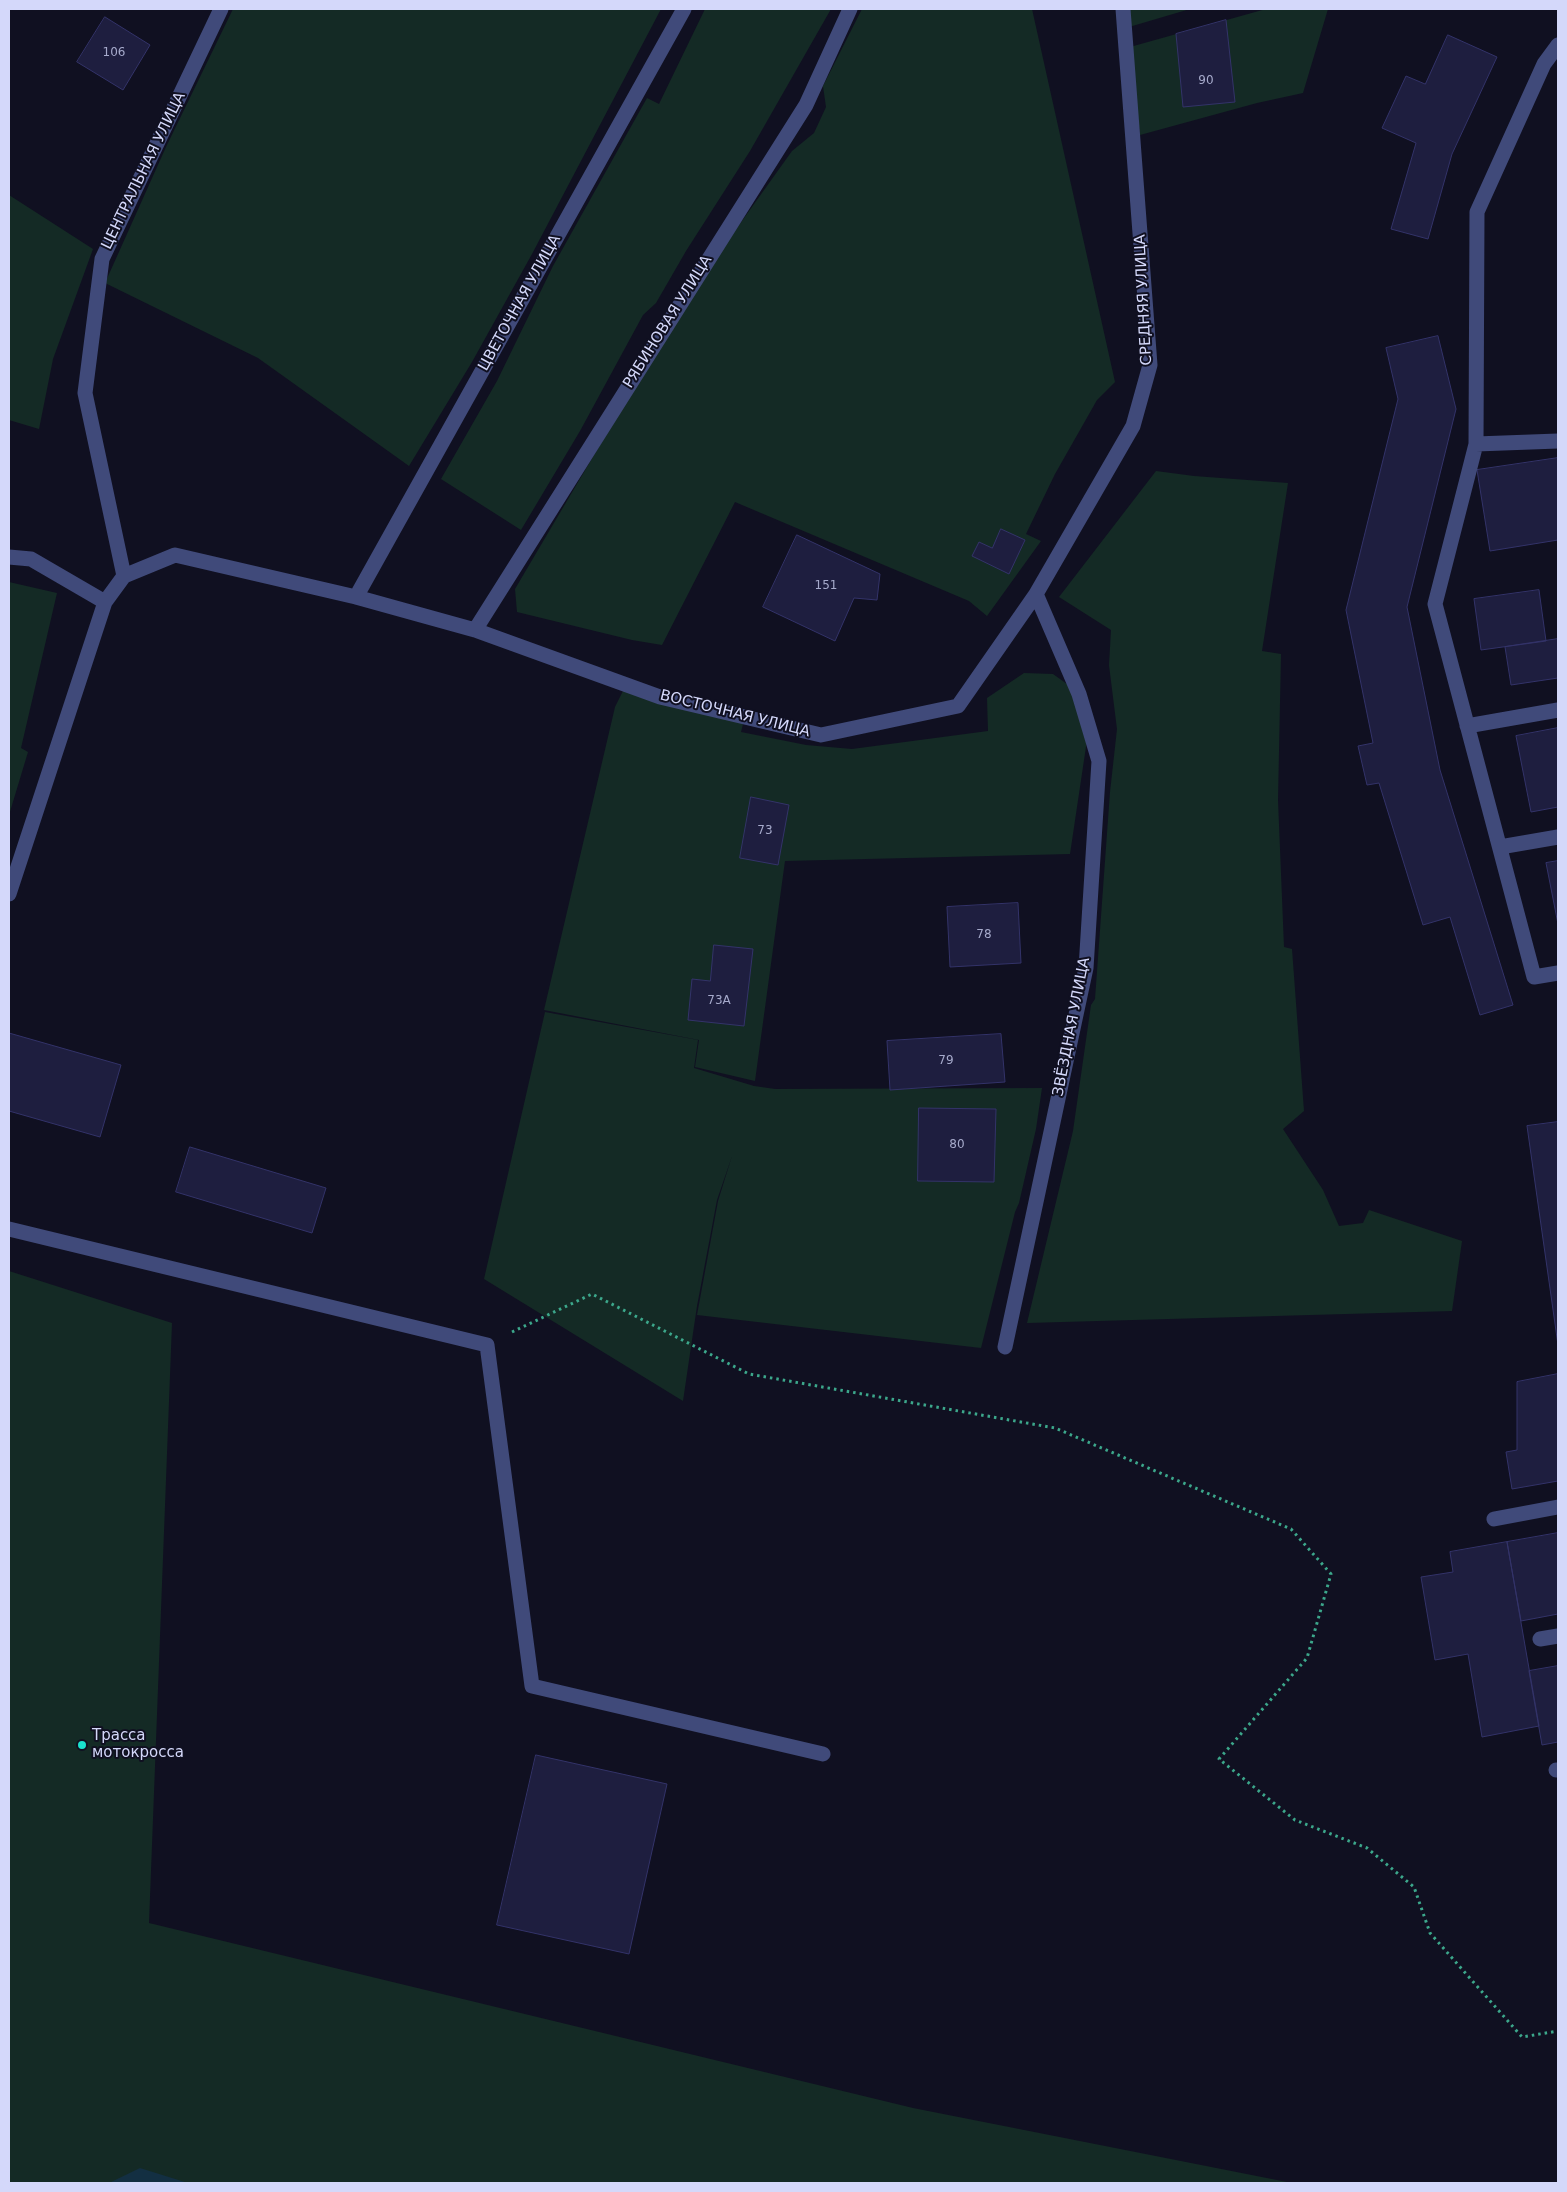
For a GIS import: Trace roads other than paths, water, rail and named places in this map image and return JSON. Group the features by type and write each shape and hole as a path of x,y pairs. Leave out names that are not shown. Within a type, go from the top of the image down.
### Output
{"street":[{"name":"ЦЕНТРАЛЬНАЯ УЛИЦА","path":"124,576 85,393 102,259 221,9"},
{"name":"ЦВЕТОЧНАЯ УЛИЦА","path":"356,597 684,9"},
{"name":"РЯБИНОВАЯ УЛИЦА","path":"475,630 806,105 850,9"},
{"name":"СРЕДНЯЯ УЛИЦА","path":"1036,594 1133,426 1150,365 1123,9"},
{"path":"1558,45 1544,64 1477,212 1476,444 1435,604 1534,978 1558,973"},
{"path":"1476,444 1558,441"},
{"name":"ВОСТОЧНАЯ УЛИЦА","path":"124,576 175,555 356,597 475,630 660,697 821,734 958,706 1036,594"},
{"path":"9,558 31,559 105,602"},
{"path":"9,894 105,602 124,576"},
{"name":"ЗВЁЗДНАЯ УЛИЦА","path":"1005,1347 1086,968 1099,761 1079,694 1036,594"},
{"path":"1467,726 1558,710"},
{"path":"1500,847 1558,837"},
{"path":"9,1229 487,1345 532,1686 823,1754"},
{"path":"1494,1519 1558,1507"},
{"path":"1540,1639 1558,1636"}],"water":[{"path":"140,2168 188,2183 109,2183"}],"place":[{"name":"Трасса мотокросса","path":"82,1745"}]}
